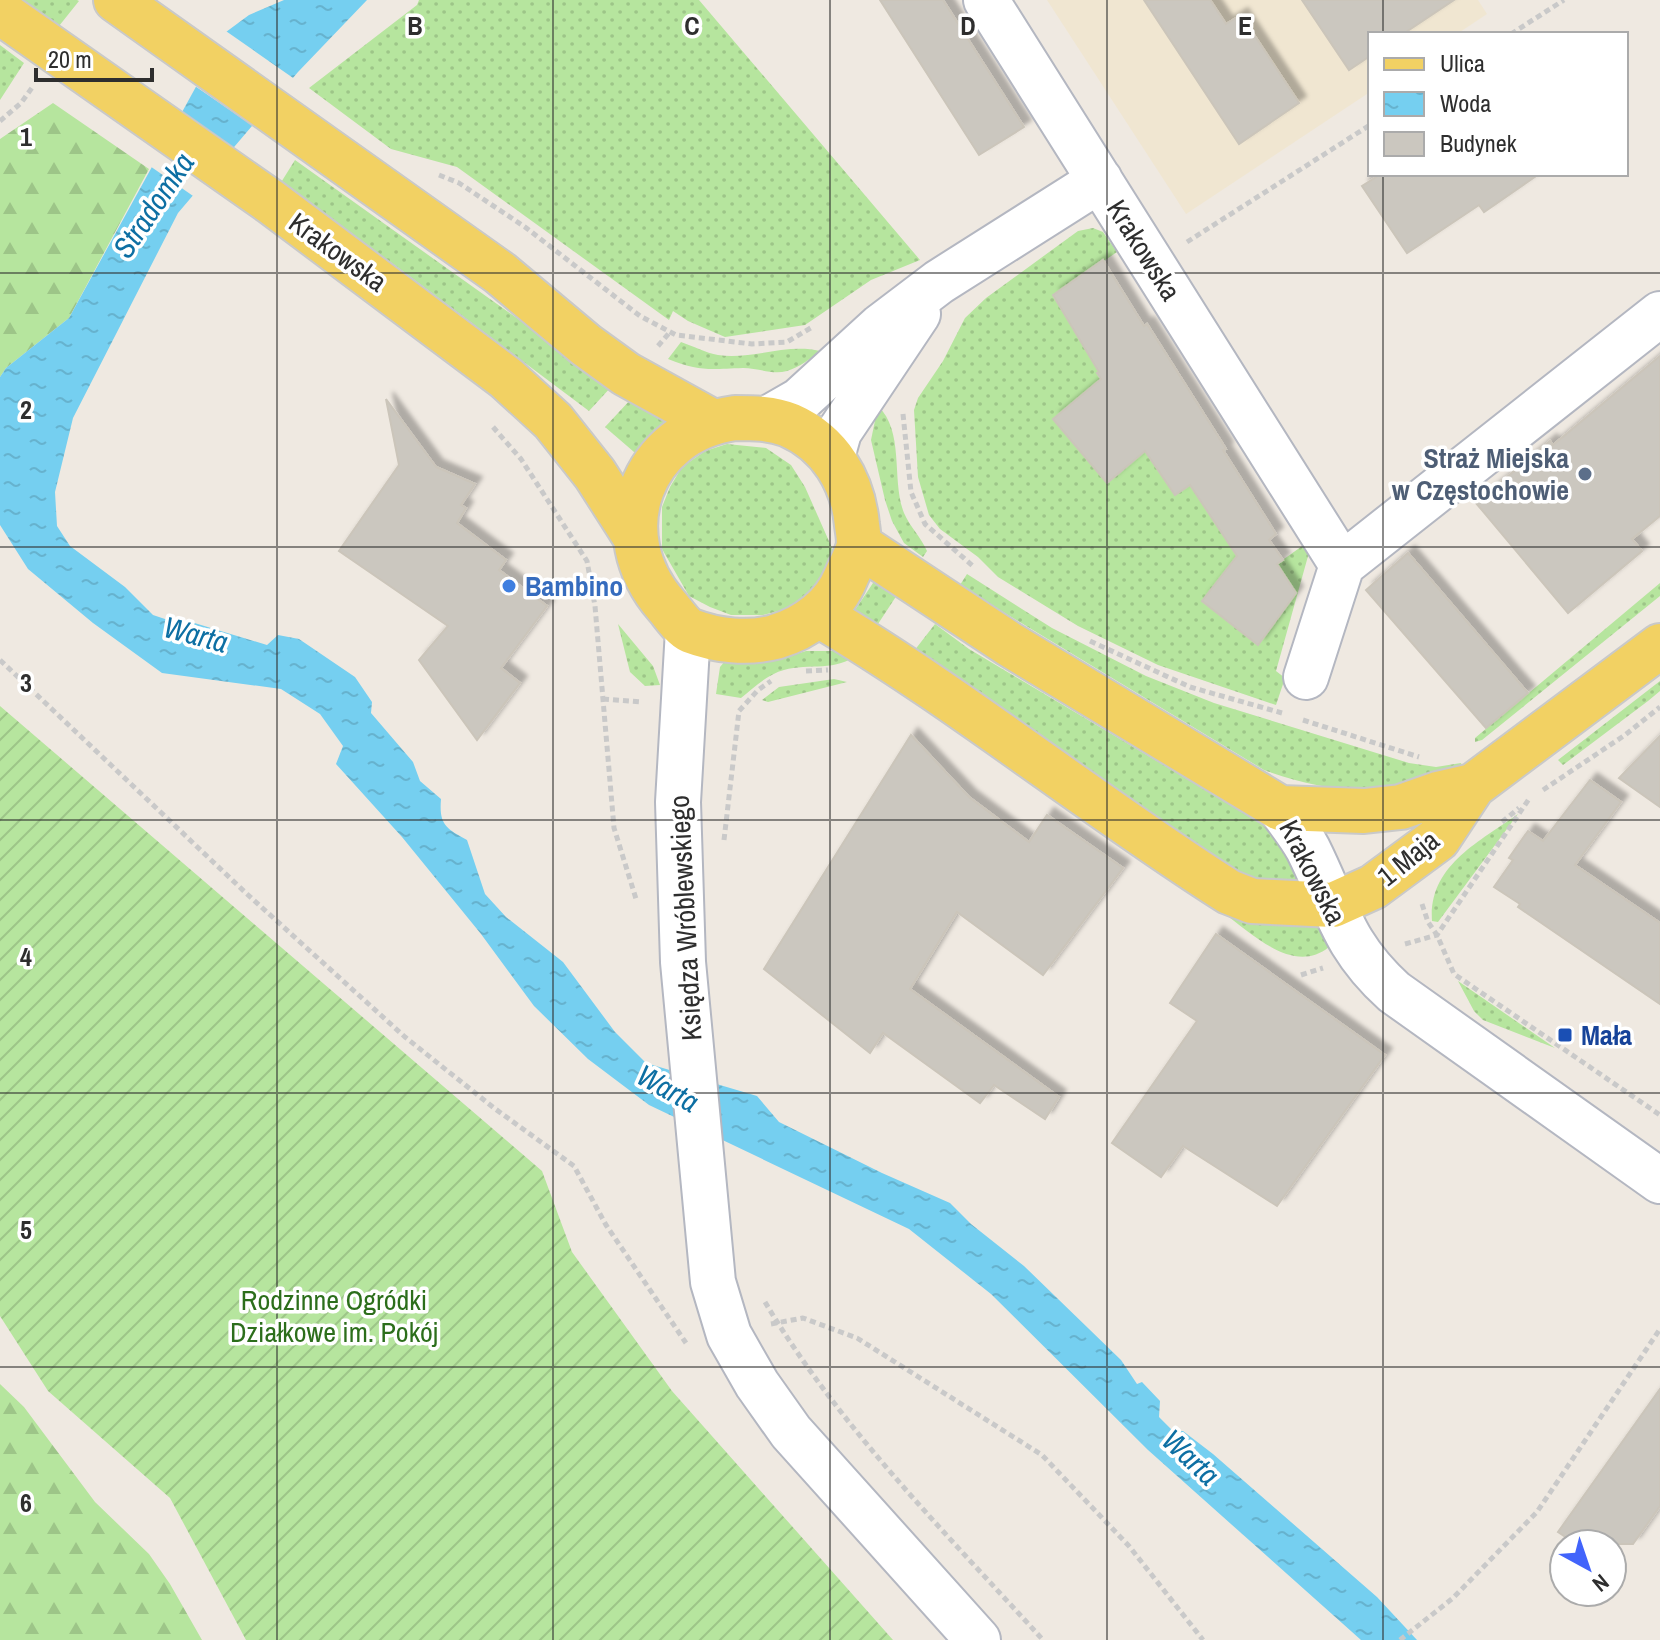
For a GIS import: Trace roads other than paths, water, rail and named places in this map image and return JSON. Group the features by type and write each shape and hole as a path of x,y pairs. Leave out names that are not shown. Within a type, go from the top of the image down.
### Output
{"main road":[{"path":"116,0 500,273 626,374 713,422"},
{"name":"Krakowska","path":"0,12 271,202 506,378 553,421 595,474 634,535"},
{"path":"735,418 767,419 807,435 832,457 848,483 855,503 859,545 842,587 819,615 792,632 760,640 726,640 688,630 651,588 639,561 634,535 636,507 646,478 663,453 686,434 713,422 735,418"},
{"name":"Krakowska","path":"859,545 1009,644 1280,808"},
{"name":"1 Maja","path":"819,615 879,650 1229,892 1252,901 1333,905 1373,887 1438,839 1473,786 1660,646"},
{"name":"1 Maja","path":"1280,808 1364,811 1401,807 1473,786"}],"street":[{"name":"Krakowska","path":"986,0 1342,565"},
{"name":"Krakowska","path":"767,419 862,368 939,282 1100,180"},
{"path":"1306,677 1342,565 1660,314"},
{"name":"Krakowska","path":"832,457 862,368"},
{"name":"Księdza Wróblewskiego","path":"688,630 678,802 683,962 713,1282 729,1335 757,1384 791,1432 978,1640"},
{"name":"Krakowska","path":"1280,808 1308,849 1347,937 1363,962 1394,992 1660,1181"}],"water":[{"path":"284,0 367,0 298,72 178,213 73,418 55,492 57,526 70,546 125,587 153,615 177,623 188,621 267,645 278,635 299,639 355,677 372,702 371,713 413,762 420,781 441,799 445,824 467,840 485,894 506,917 563,962 615,1032 646,1063 757,1096 779,1122 950,1203 1024,1266 1121,1360 1137,1384 1142,1382 1160,1401 1159,1417 1174,1432 1183,1431 1213,1454 1377,1597 1417,1640 1361,1640 1148,1450 991,1294 909,1229 649,1105 588,1059 534,1006 481,934 402,837 336,764 343,746 320,714 281,689 162,673 93,623 28,569 0,525 0,377 6,368 69,318 226,32 249,15"}],"place":[{"name":"Straż Miejska w Częstochowie","path":"1585,474"},
{"name":"Bambino","path":"509,586"},
{"name":"Mała","path":"1565,1035"}],"water label":[{"name":"Stradomka","path":"153,205"},
{"name":"Warta","path":"196,634"},
{"name":"Warta","path":"668,1088"},
{"name":"Warta","path":"1191,1457"}],"park label":[{"name":"Rodzinne Ogródki Działkowe im. Pokój","path":"334,1316"}]}
